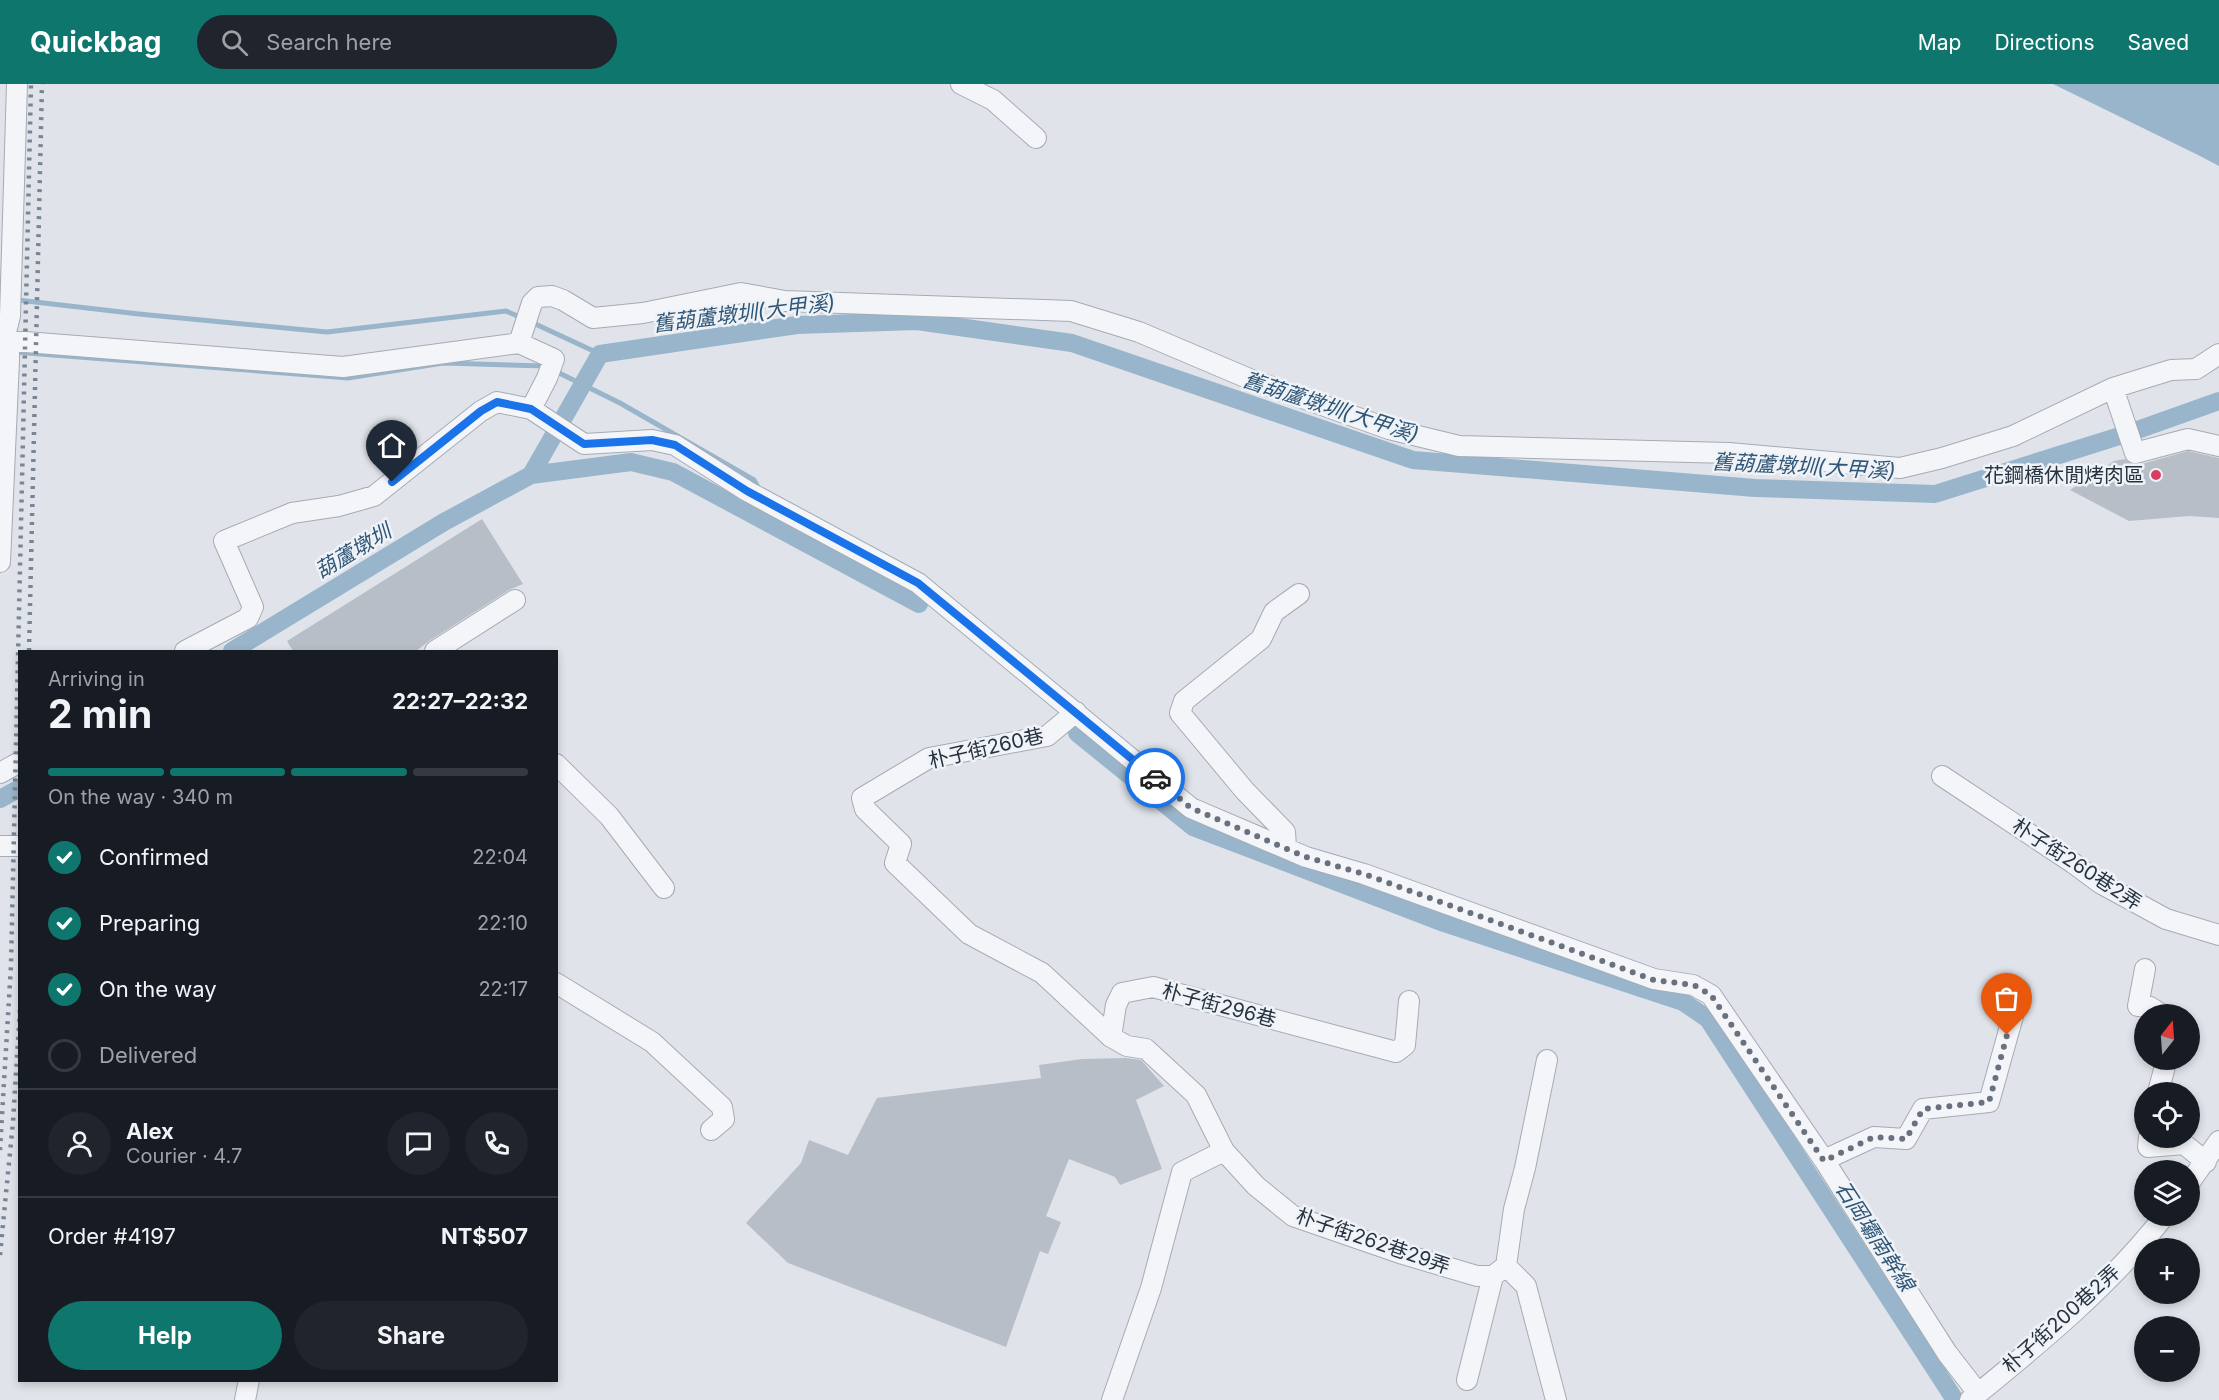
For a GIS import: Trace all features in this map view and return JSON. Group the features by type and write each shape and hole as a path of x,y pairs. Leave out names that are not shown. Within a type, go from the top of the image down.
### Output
{"street":[{"path":"0,562 6,347 11,307 7,183 17,84"},
{"path":"962,84 993,100 1036,138"},
{"path":"519,343 532,303 538,297 552,296 593,318 643,313 741,293 785,300 1071,311 1139,332 1252,380 1389,429 1459,446 1729,453 1900,468 1942,458 2013,436 2113,388 2171,370 2196,369 2219,354"},
{"path":"6,347 343,367 519,343 554,359 531,409"},
{"path":"2113,388 2135,453 2188,439 2219,446"},
{"path":"187,650 248,618 253,607 224,541 292,513 339,506 374,496 481,411 497,402 531,409 584,444 652,440 675,445 747,491 918,583 1191,808 1306,857 1364,874 1654,980 1694,985 1711,995 1824,1161 1974,1397"},
{"path":"1286,848 1285,832 1245,790 1180,713 1184,701 1260,639 1274,612 1299,594"},
{"path":"437,650 515,600"},
{"name":"朴子街260巷","path":"1076,712 1047,736 929,758 862,798 864,810 901,844 895,863 969,934 1042,974 1110,1037"},
{"path":"0,773 18,763"},
{"path":"558,766 609,816 664,888"},
{"name":"朴子街260巷2弄","path":"1942,776 2100,882 2166,919 2219,935"},
{"path":"0,846 18,846"},
{"path":"2138,1004 2145,969"},
{"path":"558,984 652,1042 722,1107 724,1119 711,1130"},
{"name":"朴子街296巷","path":"1110,1037 1116,1005 1122,993 1153,987 1396,1052 1405,1046 1409,1000"},
{"path":"1824,1161 1874,1137 1906,1139 1923,1109 1989,1102 2020,991"},
{"path":"1110,1037 1127,1046 1146,1049 1196,1095 1224,1151 1182,1172 1151,1288 1112,1400"},
{"path":"1467,1380 1500,1271 1525,1168 1547,1060"},
{"path":"2200,1170 2219,1141"},
{"path":"2189,1148 2206,1162"},
{"name":"朴子街262巷29弄","path":"1224,1151 1256,1186 1293,1216 1424,1261 1477,1276 1500,1271"},
{"name":"朴子街200巷2弄","path":"1974,1397 2073,1312 2144,1242 2156,1226"},
{"path":"1500,1271 1526,1286 1556,1400"},
{"path":"245,1400 249,1382"}],"water":[{"path":"2053,84 2219,84 2219,166 2200,156"}],"building":[{"name":"花鋼橋休閒烤肉區","path":"2188,451 2219,458 2219,518 2189,516 2129,521 2070,490 2114,461 2125,459 2138,465"},
{"path":"482,519 523,584 509,590 417,650 292,650 287,641"},
{"path":"1082,1059 1141,1060 1164,1086 1136,1100 1162,1169 1120,1185 1115,1177 1069,1159 1046,1216 1061,1222 1048,1254 1040,1251 1006,1347 788,1263 746,1223 801,1163 809,1140 848,1155 877,1098 1041,1078 1039,1065"}],"waterway":[{"path":"0,298 327,332 506,311 522,318"},
{"name":"舊葫蘆墩圳(大甲溪)","path":"531,475 600,354 797,325 917,321 1072,343 1413,460 1755,488 1935,494 2129,433 2219,401"},
{"path":"531,322 600,354"},
{"path":"14,352 348,378 443,363 545,366 620,403 754,480 759,489"},
{"name":"石岡壩南幹線","path":"234,650 444,522 531,475 631,462 673,472 919,604"},
{"name":"石岡壩南幹線","path":"1077,733 1193,827 1444,923 1683,1002 1708,1019 1955,1400"},
{"name":"葫蘆墩圳","path":"0,799 18,789"}],"railway":[{"path":"18,650 31,84"},
{"path":"29,650 42,84"},
{"path":"0,1150 11,965 18,657"},
{"path":"0,1255 18,1041"}],"way so far":[{"path":"1155,778 1191,808 1306,857 1364,874 1654,980 1694,985 1711,995 1824,1161 1874,1137 1906,1139 1923,1109 1989,1102 2007,1035"}],"place":[{"name":"花鋼橋休閒烤肉區","path":"2156,475"}],"route":[{"path":"392,482 481,411 497,402 531,409 584,444 652,440 675,445 747,491 918,583 1155,778"}]}
